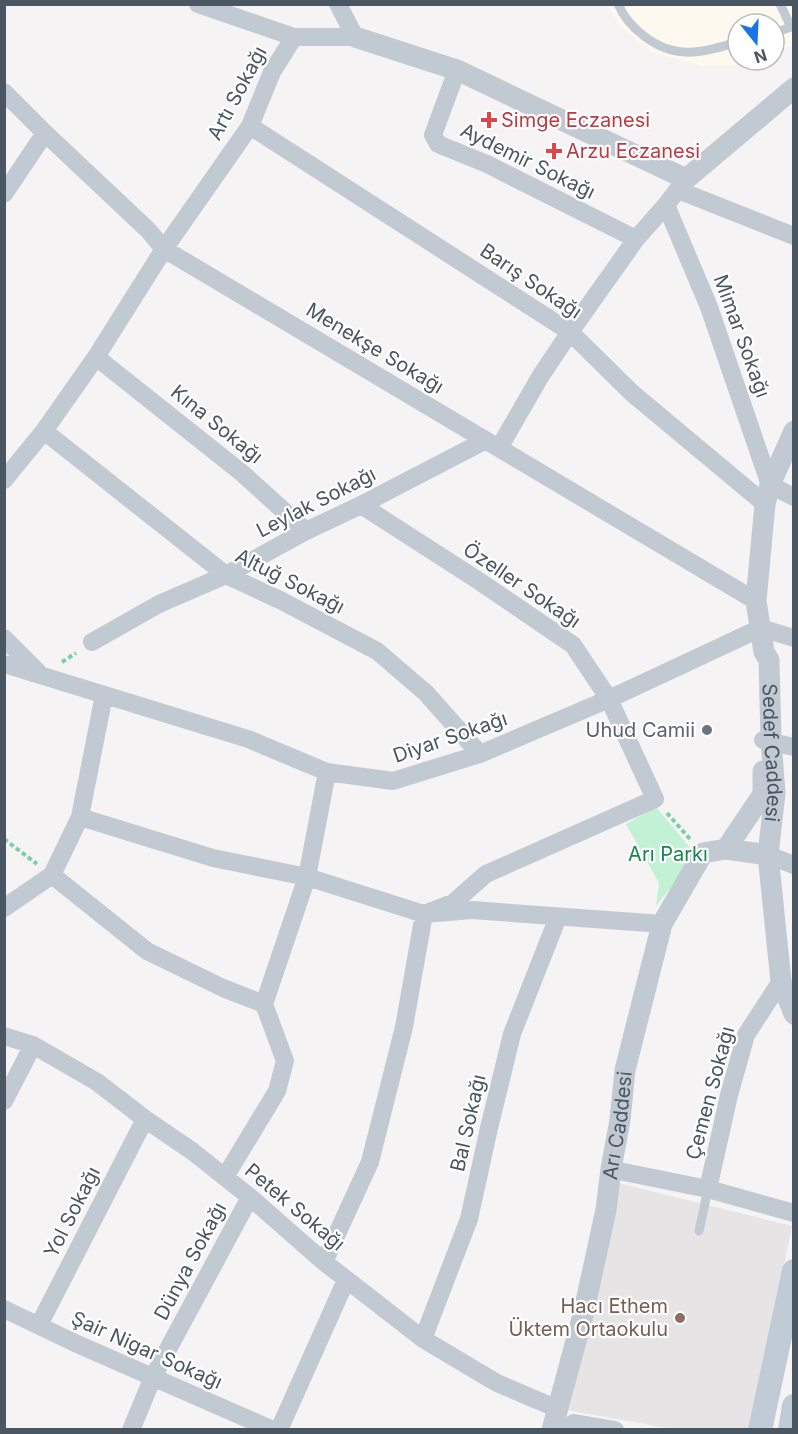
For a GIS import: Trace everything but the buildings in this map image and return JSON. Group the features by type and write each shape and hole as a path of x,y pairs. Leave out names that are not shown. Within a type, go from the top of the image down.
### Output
{"main road":[{"path":"760,1430 794,1271"},
{"path":"790,1430 794,1406"}],"street":[{"path":"198,4 294,37"},
{"path":"338,4 355,37 457,70 682,184 794,236"},
{"name":"Artı Sokağı","path":"4,480 44,430 96,357 164,249 250,126 272,72 294,37 355,37"},
{"name":"Aydemir Sokağı","path":"457,70 434,135 438,144 487,164 636,239"},
{"path":"493,444 636,239 682,184 793,88"},
{"name":"Menekşe Sokağı","path":"4,92 148,230 164,249 756,601"},
{"name":"Barış Sokağı","path":"250,126 570,332 632,393 768,494 794,497"},
{"path":"4,194 45,133"},
{"name":"Mimar Sokağı","path":"666,205 709,307 768,494"},
{"name":"Kına Sokağı","path":"96,357 242,473 306,531"},
{"name":"Altuğ Sokağı","path":"44,430 226,575 282,601 377,651 426,693 480,754"},
{"name":"Sedef Caddesi","path":"794,431 768,494 756,601 764,652 759,661 775,793 768,855 781,981 794,1014"},
{"name":"Leylak Sokağı","path":"92,642 159,604 226,575 306,531 493,444"},
{"name":"Özeller Sokağı","path":"361,505 573,645 609,699 655,799"},
{"path":"760,628 794,638"},
{"name":"Diyar Sokağı","path":"4,664 248,739 327,772 393,781 480,754 609,699 760,628"},
{"path":"4,638 41,676"},
{"path":"4,908 52,875 80,817 104,695"},
{"path":"767,741 794,747"},
{"name":"Sedef Caddesi","path":"726,849 763,794 767,741"},
{"path":"225,1177 277,1091 285,1061 264,1004 307,877 327,772"},
{"path":"424,914 453,903 486,874 655,799"},
{"path":"80,817 213,858 307,877 424,914 472,910 662,924"},
{"path":"703,853 726,849 768,855 794,865"},
{"name":"Arı Caddesi","path":"557,1423 606,1209 626,1070 662,924 703,853"},
{"path":"52,875 147,951 223,988 264,1004"},
{"path":"324,1262 370,1162 404,1027 424,914"},
{"name":"Bal Sokağı","path":"423,1339 469,1219 512,1034 558,917"},
{"name":"Çemen Sokağı","path":"708,1189 729,1095 746,1035 781,981"},
{"name":"Petek Sokağı","path":"4,1036 33,1046 96,1082 225,1177 346,1280 423,1339 497,1383 557,1423"},
{"path":"4,1101 33,1046"},
{"name":"Yol Sokağı","path":"39,1325 145,1119"},
{"path":"619,1171 708,1189 794,1213"},
{"name":"Dünya Sokağı","path":"131,1430 153,1377 250,1197"},
{"path":"279,1430 346,1280"},
{"name":"Şair Nigar Sokağı","path":"4,1310 273,1430"},
{"path":"557,1423 574,1423 615,1430"}],"lane":[{"path":"618,4 627,21 638,32 655,44 675,52 698,52 726,45"},
{"path":"780,4 793,28"},
{"path":"699,1231 708,1189"}],"path":[{"path":"41,676 92,642"},
{"path":"655,799 703,853"},
{"path":"4,839 52,875"}],"shaded area":[{"path":"608,5 793,5 793,44 786,47 786,12 726,12 726,66 701,66 652,52 618,24"},
{"name":"Hacı Ethem Üktem Ortaokulu","path":"618,1183 792,1226 750,1429 672,1429 567,1410"}],"green space":[{"name":"Arı Parkı","path":"656,807 696,855 656,906 659,883 626,824"}],"place":[{"name":"Simge Eczanesi","path":"489,120"},
{"name":"Arzu Eczanesi","path":"554,151"},
{"name":"Uhud Camii","path":"707,730"},
{"name":"Hacı Ethem Üktem Ortaokulu","path":"680,1318"}]}
